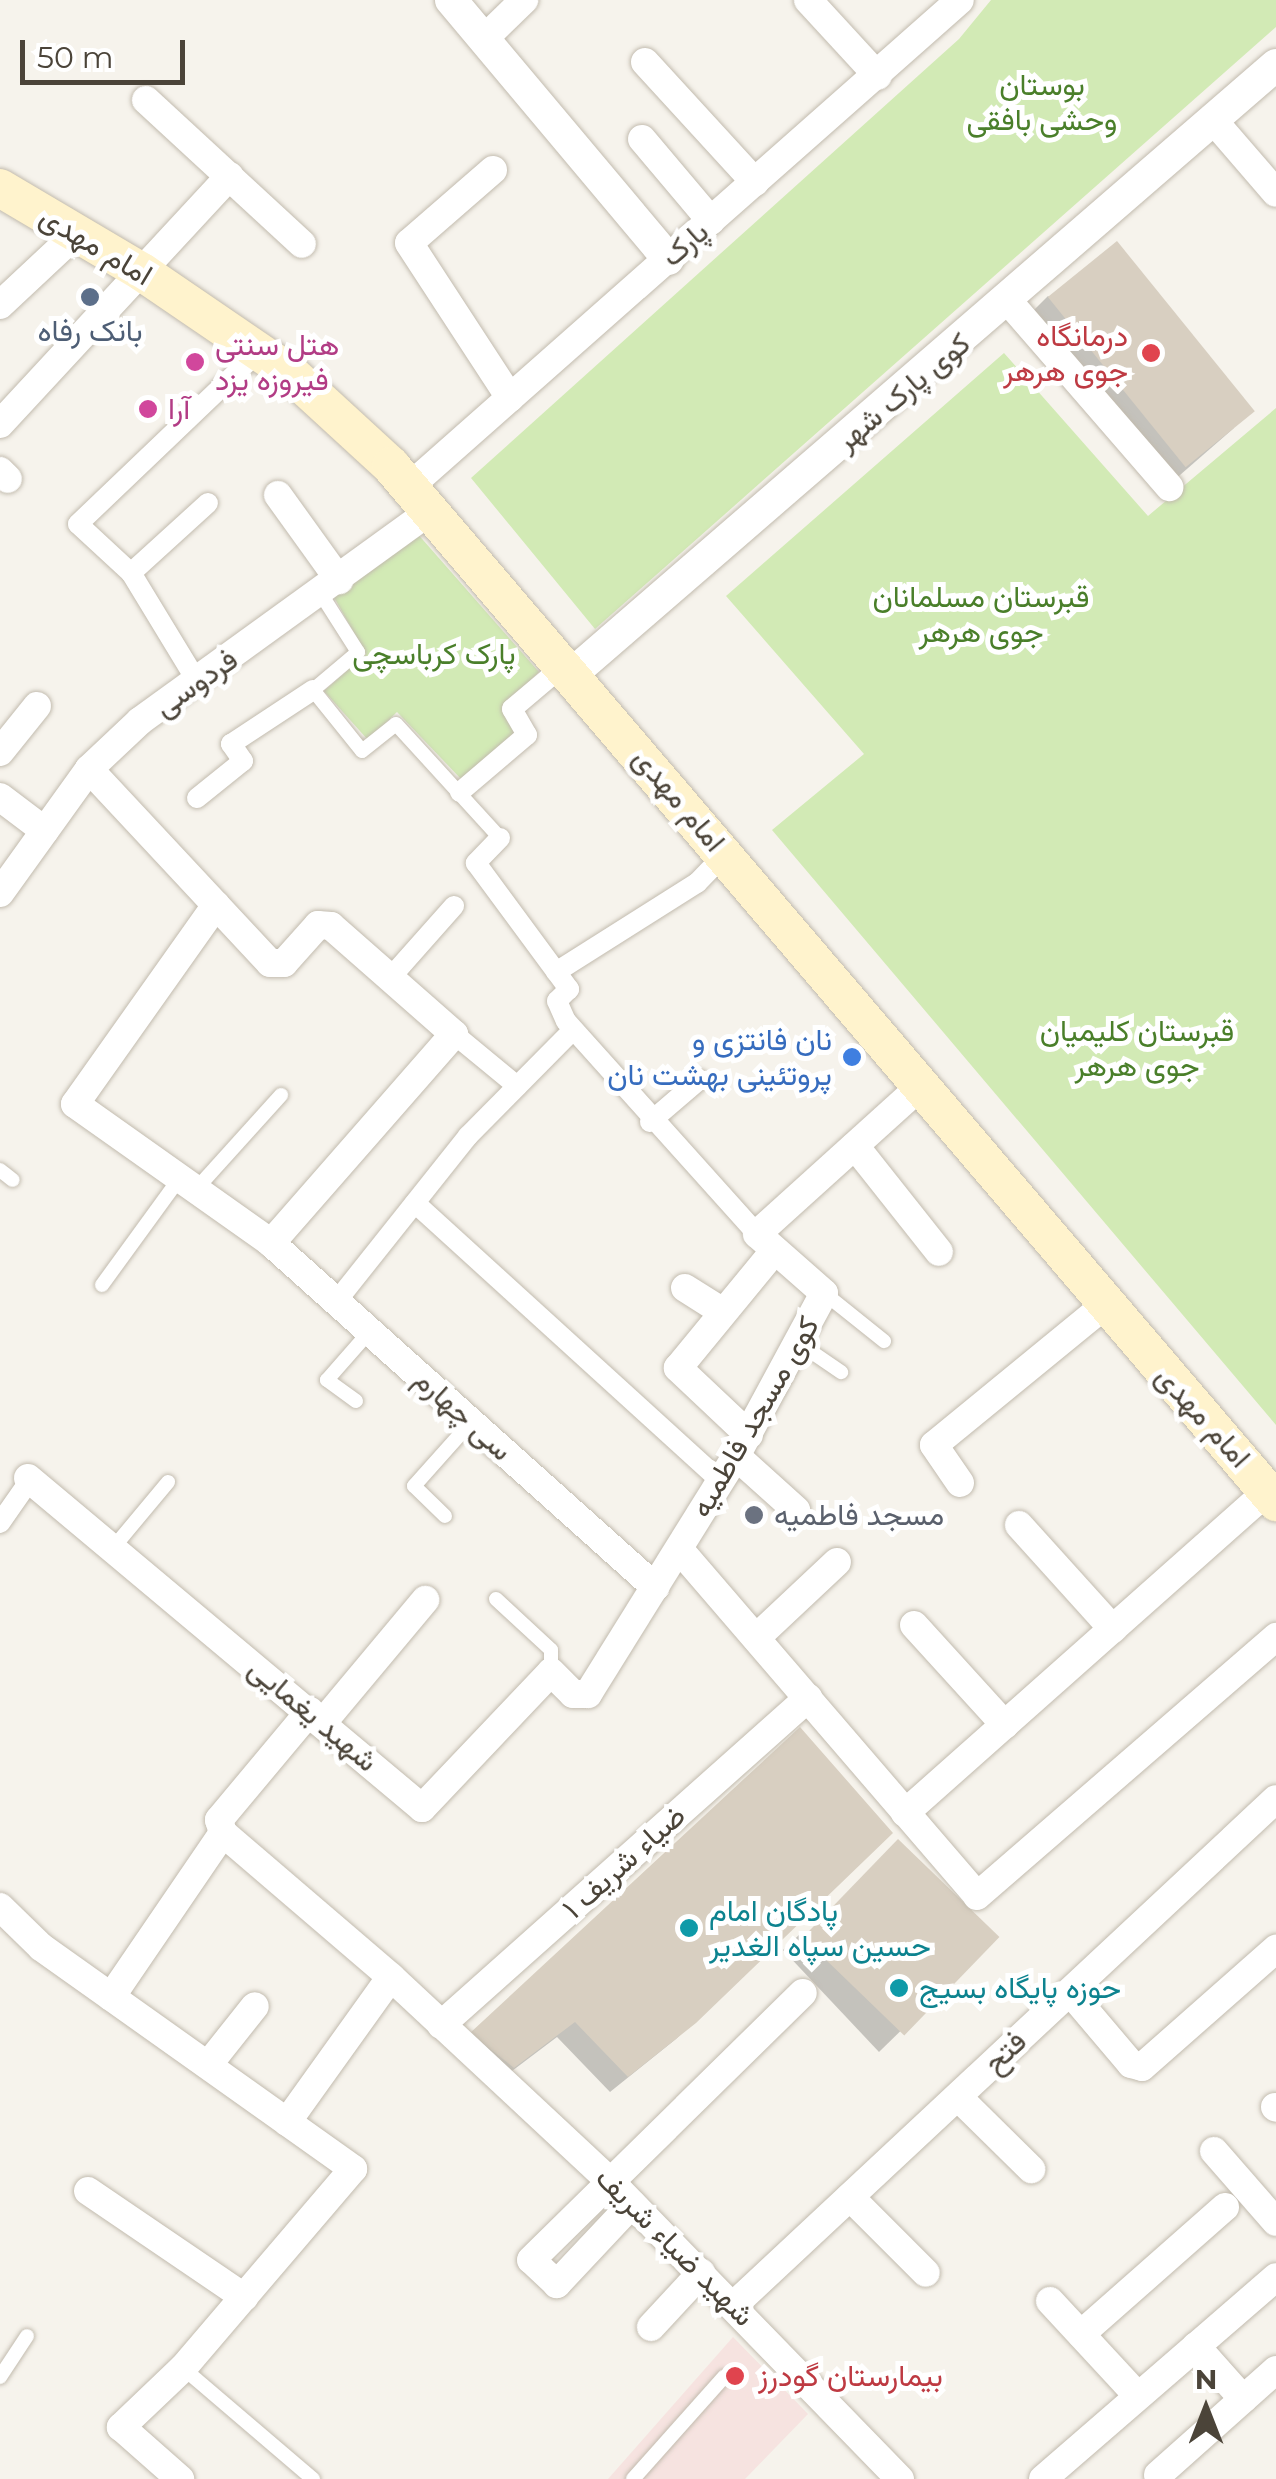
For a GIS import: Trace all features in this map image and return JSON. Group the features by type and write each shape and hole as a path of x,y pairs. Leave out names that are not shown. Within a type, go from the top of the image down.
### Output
{"main road":[{"name":"امام مهدی","path":"0,188 142,272 290,374 420,499 725,854 1104,1306 1272,1496"}],"street":[{"path":"451,0 486,36 668,259"},
{"path":"486,36 524,0"},
{"name":"پارک","path":"420,499 510,398 960,0"},
{"path":"820,4 878,76"},
{"path":"645,62 755,182"},
{"name":"کوی پارک شهر","path":"568,669 1008,302 1276,65"},
{"path":"146,100 302,244"},
{"path":"1213,120 1276,193"},
{"path":"642,139 712,221"},
{"path":"494,170 409,243 510,398"},
{"path":"0,424 230,176"},
{"path":"0,304 76,233"},
{"path":"1008,302 1170,487"},
{"path":"198,683 131,574 78,524 258,352"},
{"path":"278,494 330,587"},
{"name":"فردوسی","path":"0,892 90,768 140,722 330,587 420,499"},
{"path":"131,574 208,503"},
{"path":"460,792 527,735 512,709 568,669"},
{"path":"197,798 244,761 231,744 314,690"},
{"path":"0,752 37,706"},
{"path":"90,768 270,962 284,962 324,924 517,1086"},
{"path":"0,797 44,831"},
{"path":"500,838 476,863 568,990 557,1001 569,1025 650,1122 765,1242"},
{"path":"556,972 697,884 725,854"},
{"name":"سی چهارم","path":"216,905 75,1104 190,1181 271,1243 655,1587"},
{"path":"391,977 454,906"},
{"path":"336,1302 415,1203 569,1025"},
{"path":"271,1243 454,1034"},
{"path":"650,1122 699,1080"},
{"path":"796,1510 678,1372 765,1242 855,1146 921,1086"},
{"path":"855,1146 939,1252"},
{"path":"415,1203 720,1481"},
{"name":"کوی مسجد فاطمیه","path":"550,1672 580,1697 588,1694 680,1549 800,1344 824,1293 765,1242"},
{"path":"686,1288 720,1310"},
{"path":"960,1483 934,1445 1104,1306"},
{"name":"شهید یغمایی","path":"0,1522 29,1479 317,1716 422,1808 550,1672"},
{"path":"905,1813 1112,1629 1272,1496"},
{"path":"1019,1525 1112,1629"},
{"path":"680,1549 974,1894 981,1895 1276,1636"},
{"path":"756,1638 837,1562"},
{"path":"112,1997 223,1833 219,1820 425,1600"},
{"path":"914,1625 1004,1725"},
{"name":"ضیاء شریف ۱","path":"441,2025 808,1698"},
{"name":"فتح","path":"734,2305 1276,1799"},
{"name":"شهید ضیاء شریف","path":"223,1833 391,1977 610,2181 900,2479"},
{"path":"0,1907 41,1947 353,2170 184,2368 121,2427 180,2479"},
{"path":"1070,1992 1132,2064 1142,2067 1276,1949"},
{"path":"288,2122 391,1977"},
{"path":"632,2204 557,2284 530,2260 804,1993"},
{"path":"208,2065 255,2006"},
{"path":"958,2096 1030,2170"},
{"path":"1214,2151 1276,2222"},
{"path":"88,2191 244,2297"},
{"path":"850,2197 926,2273"},
{"path":"1080,2334 1225,2207"},
{"path":"651,2327 702,2273"},
{"path":"1043,2479 1276,2277"},
{"path":"1050,2301 1138,2396"},
{"path":"1196,2346 1243,2399"},
{"path":"1158,2475 1276,2370"}],"lane":[{"path":"330,587 358,652 314,690 362,751 396,724 500,838"},
{"path":"102,1285 190,1181 281,1096"},
{"path":"0,1170 13,1180"},
{"path":"824,1293 884,1341"},
{"path":"356,1401 327,1380 370,1332"},
{"path":"800,1344 840,1372"},
{"path":"446,1516 414,1486 472,1422"},
{"path":"113,1548 168,1482"},
{"path":"496,1599 551,1650 550,1672"},
{"path":"0,2378 27,2336"},
{"path":"184,2368 312,2479"},
{"path":"632,2479 724,2377"}],"shaded area":[{"name":"بیمارستان گودرز","path":"733,2337 808,2414 745,2479 608,2479"}],"green space":[{"name":"بوستان وحشی بافقی","path":"991,0 1276,0 1276,27 595,629 471,478 959,39"},
{"name":"قبرستان مسلمانان جوی هرهر","path":"1004,353 1148,516 1276,408 1276,1425 772,830 864,754 726,596"},
{"name":"پارک کرباسچی","path":"416,532 539,672 504,705 520,734 462,780 397,712 368,740 324,691 366,654 331,592"}],"building":[{"name":"درمانگاه جوی هرهر","path":"1117,241 1255,411 1186,467 1048,297"},
{"name":"پادگان امام حسین سپاه الغدیر","path":"800,1727 893,1833 696,2023 628,2077 575,2022 514,2068 470,2033"},
{"name":"حوزه پایگاه بسیج","path":"898,1839 999,1937 904,2035 803,1938"}],"place":[{"name":"بانک رفاه","path":"90,297"},
{"name":"درمانگاه جوی هرهر","path":"1151,353"},
{"name":"هتل سنتی فیروزه یزد","path":"195,362"},
{"name":"آرا","path":"148,409"},
{"name":"نان فانتزی و پروتئینی بهشت نان","path":"852,1057"},
{"name":"مسجد فاطمیه","path":"754,1515"},
{"name":"پادگان امام حسین سپاه الغدیر","path":"689,1928"},
{"name":"حوزه پایگاه بسیج","path":"899,1988"},
{"name":"بیمارستان گودرز","path":"735,2376"}],"park label":[{"name":"قبرستان کلیمیان جوی هرهر","path":"1137,1048"}]}
